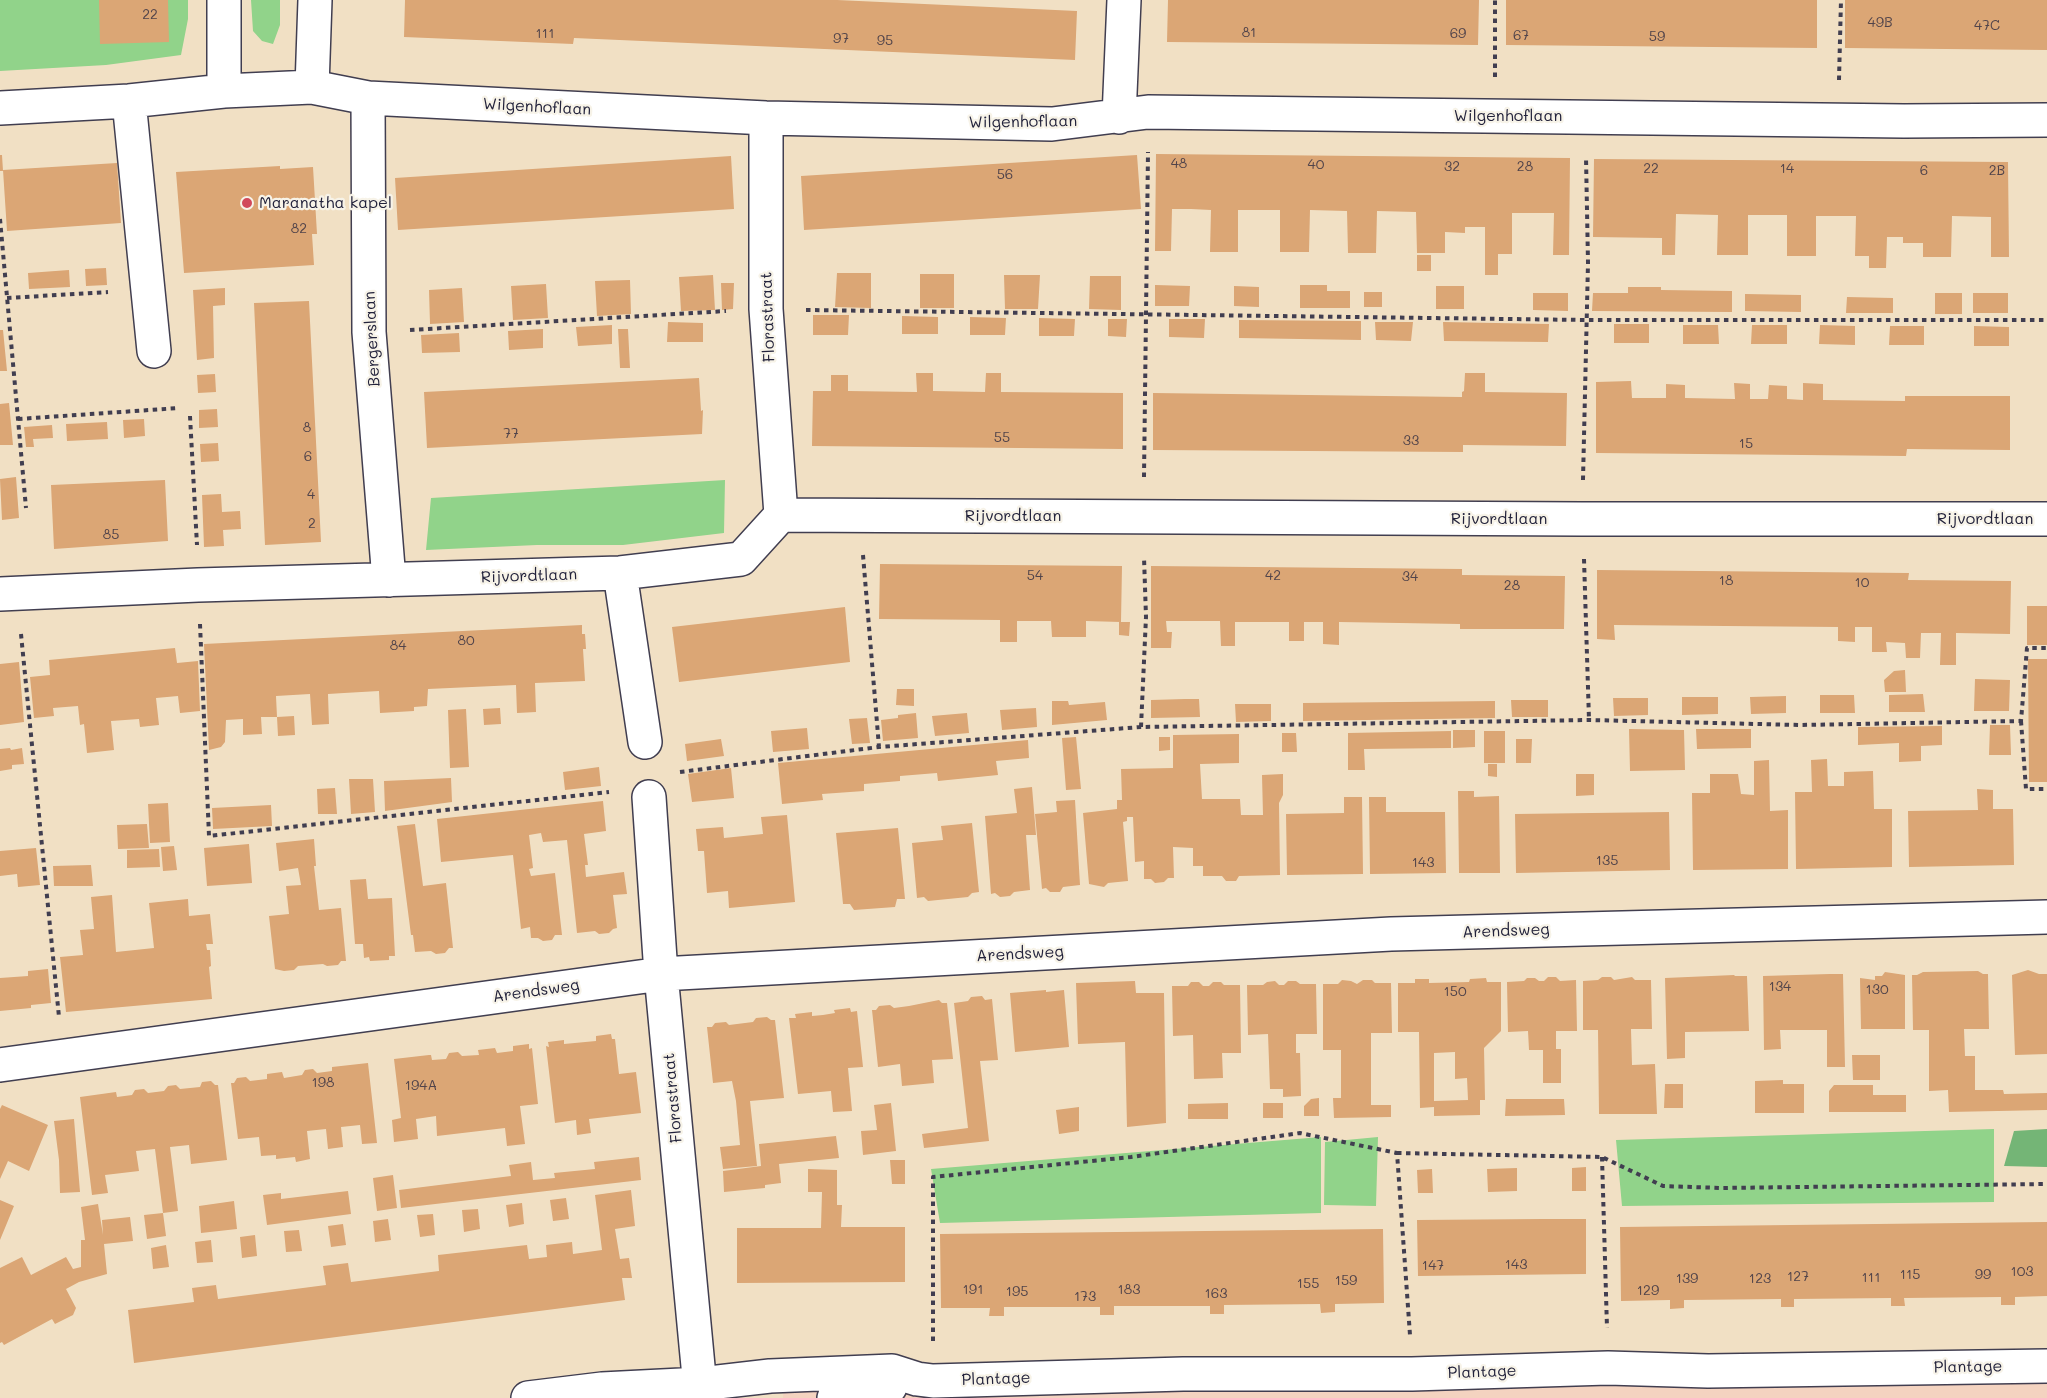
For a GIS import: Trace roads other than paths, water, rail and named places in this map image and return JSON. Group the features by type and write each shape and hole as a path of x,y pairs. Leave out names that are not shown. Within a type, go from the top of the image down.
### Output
{"street":[{"path":"224,0 224,91"},
{"path":"312,87 315,0"},
{"path":"1124,0 1133,115"},
{"name":"Wilgenhoflaan","path":"0,108 129,101 224,91 312,87 368,98 766,118 1052,124 1133,115 2047,120"},
{"name":"Bergerslaan","path":"368,98 369,332 389,580"},
{"path":"129,101 154,351"},
{"name":"Florastraat","path":"766,118 766,309 781,515"},
{"name":"Rijvordtlaan","path":"8,593 620,573 741,559 781,515 2047,519"},
{"path":"620,573 645,742"},
{"name":"Florastraat","path":"649,797 661,974 700,1383"},
{"name":"Arendsweg","path":"0,1065 661,974 1391,934 2047,916"},
{"name":"Plantage","path":"834,1398 939,1384 1183,1374 1412,1374 1608,1368 1709,1384 2047,1366"},
{"name":"Plantage","path":"528,1398 602,1389 770,1376 892,1371 939,1384"}],"place":[{"name":"Maranatha kapel","path":"247,203"}]}
